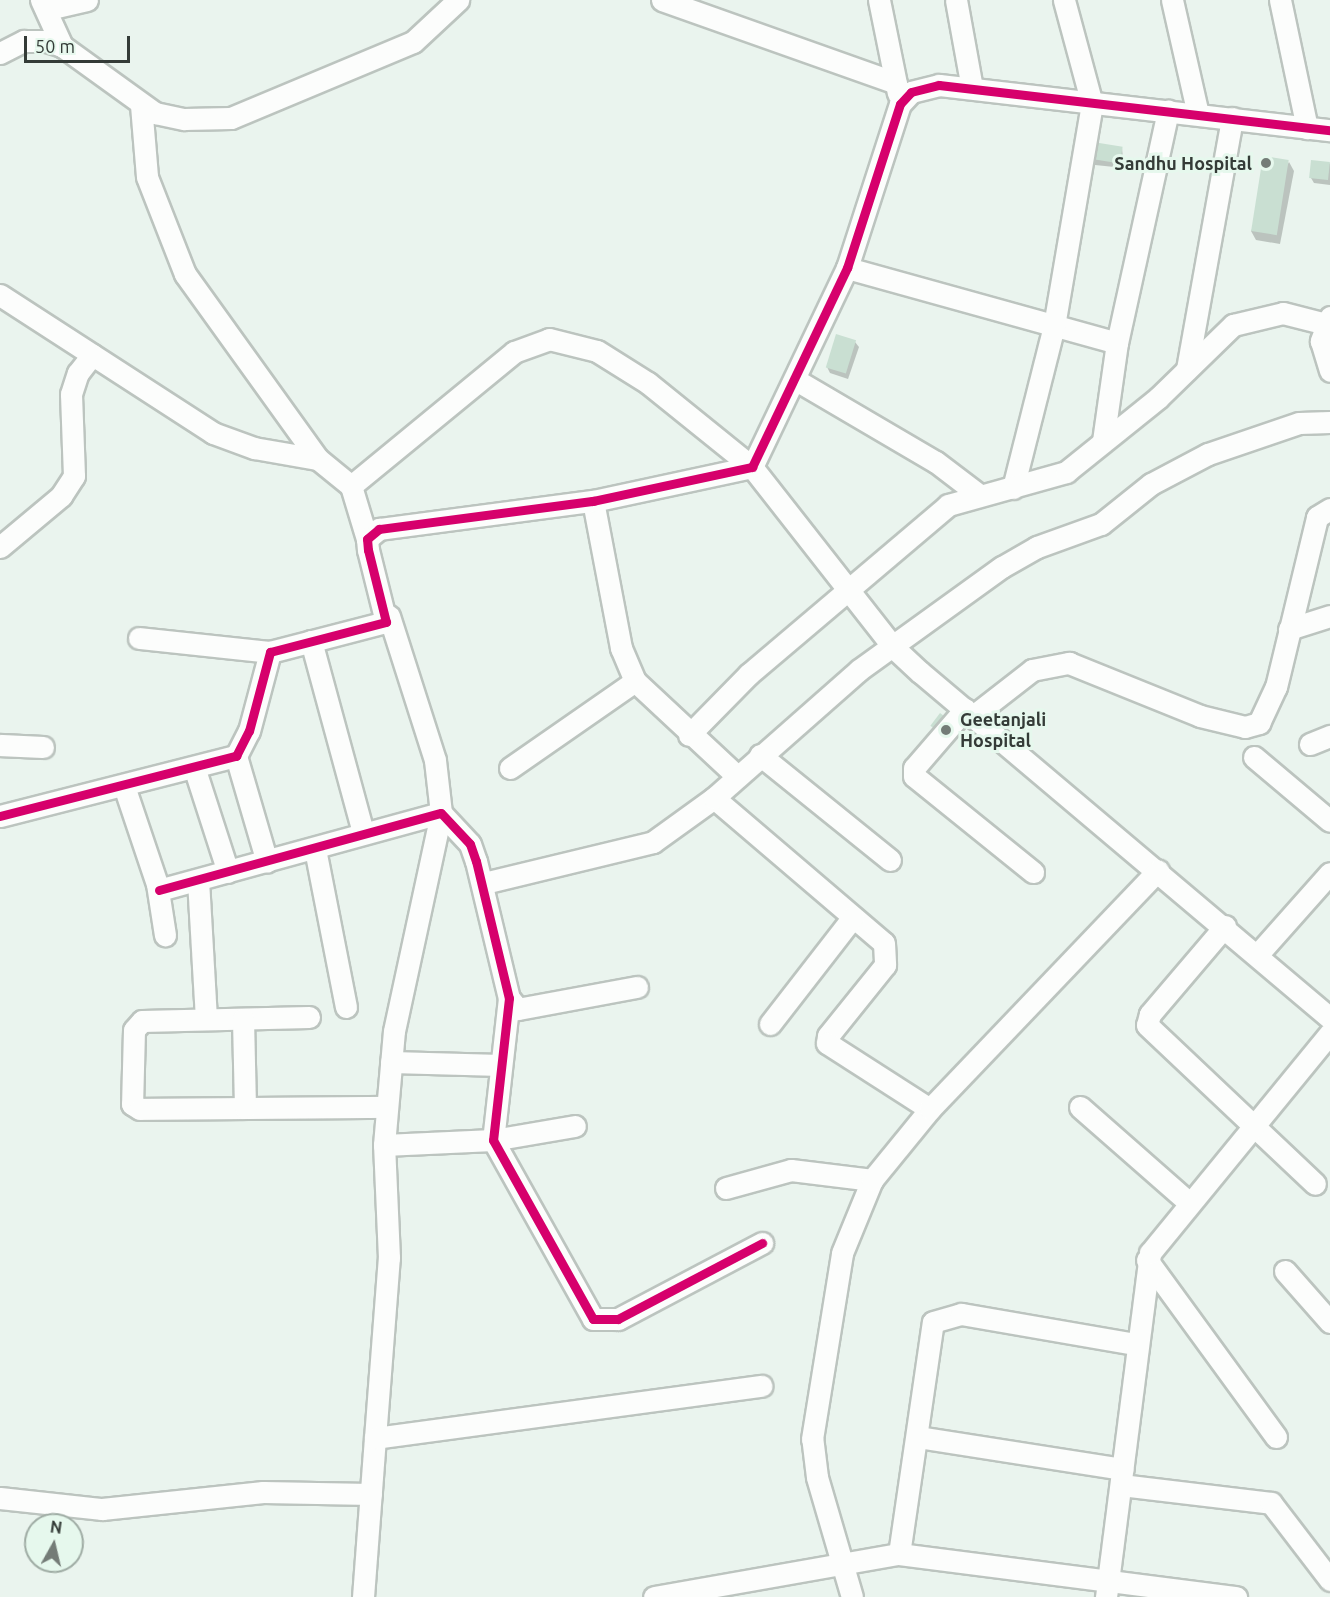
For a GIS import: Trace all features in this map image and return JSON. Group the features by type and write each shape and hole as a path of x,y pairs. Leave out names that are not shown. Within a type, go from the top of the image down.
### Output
{"street":[{"path":"62,46 44,5 87,0"},
{"path":"0,53 35,39 62,46 141,105 184,119 231,118 256,110 413,42 458,0"},
{"path":"662,0 896,83"},
{"path":"752,467 796,380 847,268 900,104 879,0"},
{"path":"956,0 972,88"},
{"path":"1013,488 1054,326 1092,104 1064,0"},
{"path":"1172,0 1198,114"},
{"path":"1280,0 1307,128"},
{"path":"900,104 923,87 972,88 1092,104 1330,130"},
{"path":"141,105 147,177 176,258 220,327 318,459 351,486 435,760 441,813 397,1011 387,1107 384,1145 391,1226 363,1597"},
{"path":"1103,441 1117,343 1168,111"},
{"path":"1187,369 1232,118"},
{"path":"847,268 1117,343"},
{"path":"0,295 213,433 254,448 318,459"},
{"path":"689,735 749,674 936,513 978,494 1055,479 1187,369 1217,337 1250,317 1283,313 1328,322 1321,346 1330,371"},
{"path":"351,486 514,352 549,339 597,351 630,371 752,467 893,647 1258,954 1330,1018"},
{"path":"0,547 61,496 74,476 71,394 78,373 92,355"},
{"path":"796,380 936,462 978,494"},
{"path":"484,883 639,848 714,798 760,755 893,647 1002,567 1059,537 1101,524 1168,473 1265,433 1330,422"},
{"path":"368,539 379,529 592,501 752,467"},
{"path":"592,501 621,648 635,681 689,735 736,776"},
{"path":"1033,872 914,776 914,768 969,713 1032,670 1069,663 1200,716 1252,727 1263,718 1276,687 1317,517 1330,509"},
{"path":"139,638 270,652 382,625 389,616"},
{"path":"1289,629 1330,616"},
{"path":"311,641 363,832"},
{"path":"0,816 195,770 236,756 249,731 270,652"},
{"path":"510,768 635,681"},
{"path":"1310,744 1330,736"},
{"path":"0,745 43,747"},
{"path":"760,755 890,860"},
{"path":"236,756 267,862"},
{"path":"1254,757 1330,821"},
{"path":"195,770 228,872"},
{"path":"124,786 159,890 165,935"},
{"path":"714,798 884,943 888,956 828,1036 827,1043 930,1109"},
{"path":"159,890 315,849 363,832 441,813"},
{"path":"441,813 470,844 484,883 509,998 493,1140 565,1272 599,1322 618,1319 762,1243"},
{"path":"315,849 346,1007"},
{"path":"852,1597 838,1562 813,1458 814,1409 842,1253 872,1180 930,1109 1158,870"},
{"path":"1258,954 1330,873"},
{"path":"198,880 206,1019"},
{"path":"770,1024 853,917"},
{"path":"1225,926 1150,1014 1147,1025 1253,1129 1314,1184"},
{"path":"509,998 519,1009 637,987"},
{"path":"309,1017 206,1019 136,1024 132,1104 140,1110 387,1107"},
{"path":"243,1020 245,1108"},
{"path":"1107,1588 1148,1260 1187,1202 1253,1129 1330,1033"},
{"path":"391,1062 501,1065"},
{"path":"1080,1107 1187,1202"},
{"path":"384,1145 493,1140 575,1126"},
{"path":"726,1188 791,1170 872,1180"},
{"path":"1148,1260 1276,1437"},
{"path":"1285,1271 1330,1322"},
{"path":"899,1554 918,1437 928,1334 944,1315 1136,1344"},
{"path":"375,1438 762,1386"},
{"path":"918,1437 1122,1477 1271,1503 1330,1580"},
{"path":"0,1498 102,1509 263,1492 371,1494"},
{"path":"654,1597 838,1562 899,1554 1107,1588 1236,1597"}],"building":[{"path":"1093,142 1123,147 1120,163 1090,159"},
{"path":"1263,156 1289,160 1277,235 1251,231"},
{"path":"1311,160 1330,162 1328,180 1309,178"},
{"path":"836,334 856,340 846,374 826,367"},
{"path":"940,713 948,719 938,732 930,726"}],"cycle path":[{"path":"0,816 236,756 249,731 270,652 386,622 367,539 379,529 593,501 752,467 847,268 900,104 911,92 939,85 1330,130"},
{"path":"159,890 441,813 470,844 509,998 493,1140 593,1319 618,1319 762,1243"}],"place":[{"name":"Sandhu Hospital","path":"1266,163"},
{"name":"Geetanjali Hospital","path":"946,730"}]}
